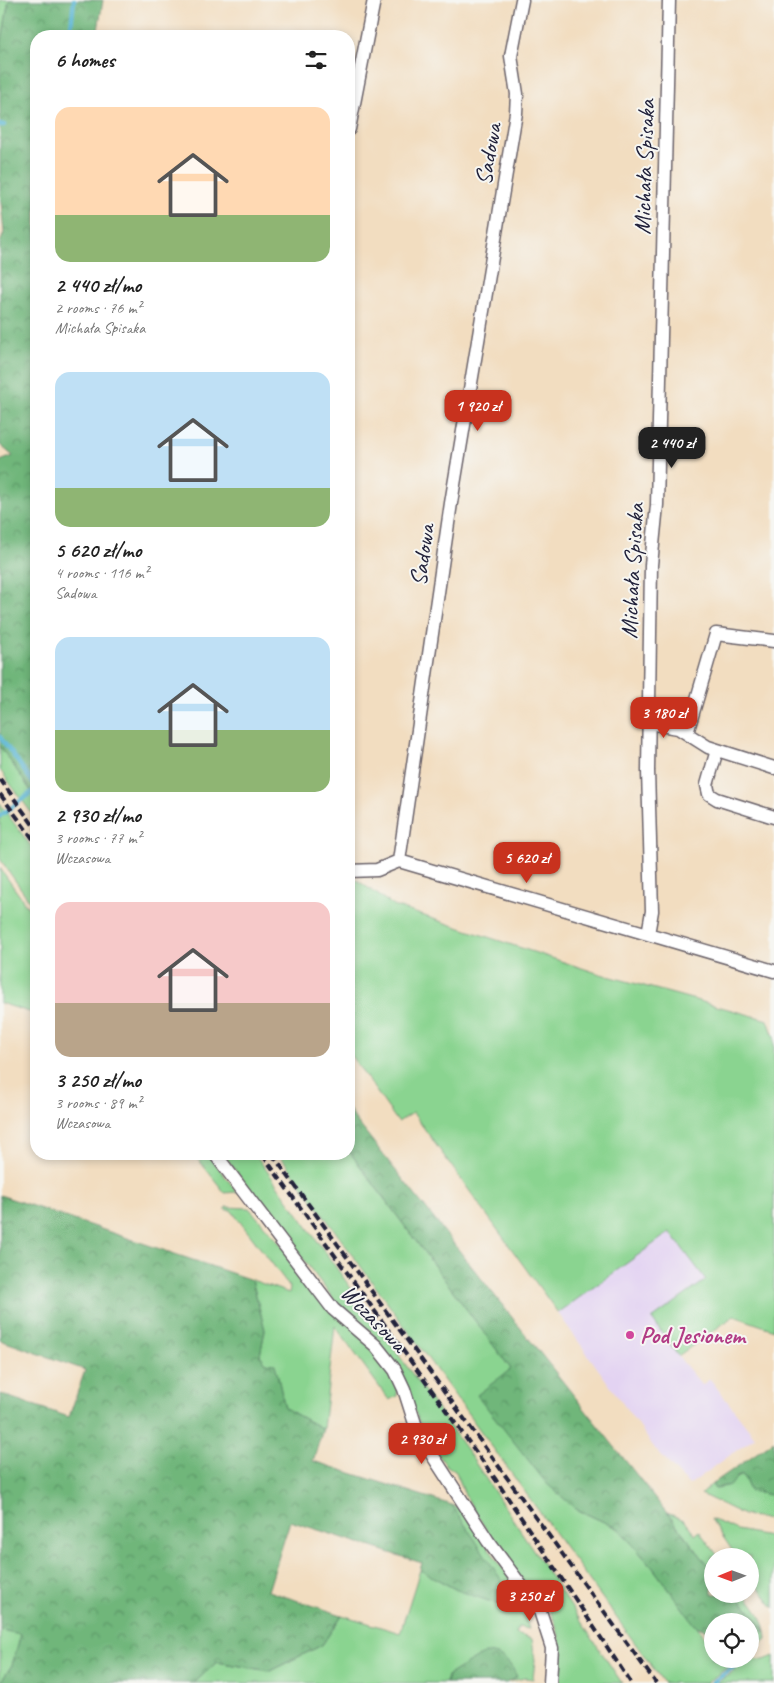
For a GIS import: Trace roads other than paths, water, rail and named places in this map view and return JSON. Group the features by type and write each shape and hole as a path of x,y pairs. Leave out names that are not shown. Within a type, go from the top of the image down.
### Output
{"street":[{"path":"355,98 374,0"},
{"name":"Sadowa","path":"399,861 450,503 516,113 517,94 511,56 522,0"},
{"name":"Michała Spisaka","path":"648,934 652,911 649,723 651,565 657,505 669,0"},
{"path":"688,734 716,634 774,641"},
{"path":"649,723 678,728 702,745 774,768"},
{"path":"717,750 707,785 709,794 717,799 774,817"},
{"path":"355,871 371,871 399,861 774,971"},
{"name":"Wczasowa","path":"220,1160 333,1309 376,1346 395,1370 404,1389 418,1433 488,1541 540,1611 547,1626 552,1648 550,1683"}],"waterway":[{"path":"71,30 74,0"},
{"path":"0,737 30,779"},
{"path":"0,816 30,794"},
{"path":"712,1683 732,1668"}],"railway":[{"path":"0,779 30,821"},
{"path":"0,794 30,835"},
{"path":"266,1160 496,1480 631,1683"},
{"path":"276,1160 656,1683"}],"place":[{"name":"Pod Jesionem","path":"630,1335"}]}
